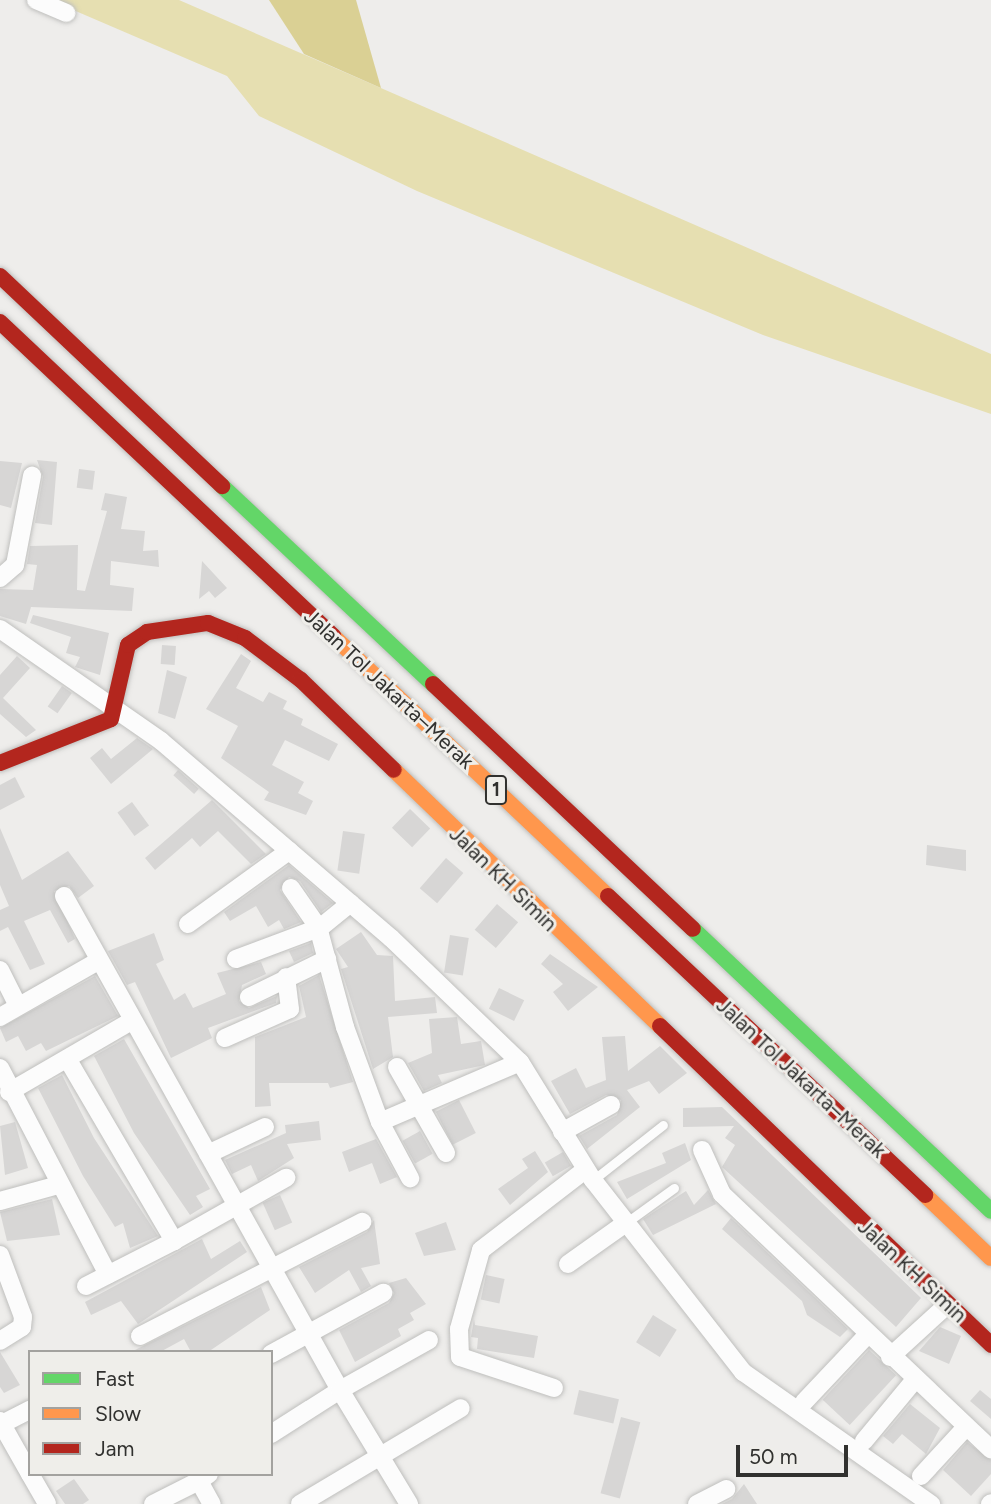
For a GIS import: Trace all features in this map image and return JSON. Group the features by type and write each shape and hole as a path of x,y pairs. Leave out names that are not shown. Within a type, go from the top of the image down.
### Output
{"main road":[{"name":"Jalan Tol Jakarta–Merak","path":"0,276 991,1211"},
{"name":"Jalan Tol Jakarta–Merak","path":"0,322 991,1258"},
{"name":"Jalan KH Simin","path":"115,708 128,645 147,632 208,623 268,652 991,1345"},
{"path":"0,763 96,729 115,708"}],"street":[{"path":"36,0 66,13"},
{"path":"0,578 15,565 32,476"},
{"path":"0,629 115,708 351,903 520,1062 589,1175 743,1372 820,1432 931,1504"},
{"path":"188,924 289,851"},
{"path":"291,888 318,927 380,1122 410,1178"},
{"path":"65,896 98,961 340,1390 410,1504"},
{"path":"236,959 318,927 351,903"},
{"path":"249,997 327,959"},
{"path":"0,1017 98,961"},
{"path":"0,970 18,1006"},
{"path":"225,1038 290,1009 286,977"},
{"path":"9,1092 133,1020"},
{"path":"68,1060 174,1241"},
{"path":"380,1122 520,1062"},
{"path":"397,1066 446,1153"},
{"path":"0,1068 9,1092 108,1275"},
{"path":"562,1132 611,1105"},
{"path":"208,1154 265,1127"},
{"path":"702,1150 722,1194 868,1334 913,1381 991,1450"},
{"path":"554,1388 463,1359 459,1329 481,1250 589,1175"},
{"path":"86,1286 174,1241 286,1178"},
{"path":"0,1201 58,1185"},
{"path":"140,1336 274,1270 362,1222"},
{"path":"568,1264 626,1222"},
{"path":"0,1255 23,1323 0,1341"},
{"path":"273,1353 383,1293"},
{"path":"890,1357 947,1305"},
{"path":"804,1402 868,1334"},
{"path":"273,1433 340,1390 429,1340"},
{"path":"863,1441 913,1381"},
{"path":"300,1504 319,1499 381,1455 461,1408"},
{"path":"28,1411 1,1424 28,1471"},
{"path":"921,1476 966,1427"},
{"path":"31,1476 47,1504"},
{"path":"153,1504 204,1477 212,1504"},
{"path":"697,1504 726,1489"}],"lane":[{"path":"589,1175 663,1125"},
{"path":"626,1222 674,1188"}],"shaded area":[{"path":"50,0 179,0 991,354 991,414 763,335 417,191 259,116 227,76"},
{"path":"269,0 356,0 381,88 304,54"}],"building":[{"path":"37,460 57,462 52,525 35,523 43,477"},
{"path":"0,461 22,463 11,508 0,505"},
{"path":"79,469 95,471 93,490 77,488"},
{"path":"105,493 127,497 121,529 145,531 143,551 158,550 159,567 111,561 110,585 134,588 132,611 31,607 26,624 0,616 0,589 33,590 37,565 27,564 30,546 78,545 77,590 85,591 107,511 101,510"},
{"path":"202,561 227,588 215,598 209,591 199,599"},
{"path":"33,615 109,633 100,675 75,667 80,657 66,653 71,637 30,623"},
{"path":"162,645 176,646 175,665 161,664"},
{"path":"241,654 251,661 236,688 263,702 269,692 287,701 283,709 303,719 301,725 338,744 329,761 285,740 272,765 304,782 298,793 313,801 306,815 264,800 269,792 221,758 238,726 206,709"},
{"path":"17,656 30,668 3,698 36,730 26,737 0,714 0,675"},
{"path":"167,670 187,677 175,719 158,713"},
{"path":"62,686 72,693 57,713 48,706"},
{"path":"137,738 153,749 111,784 90,758 102,748 111,759"},
{"path":"178,770 199,789 194,794 173,775"},
{"path":"15,777 25,797 0,810 0,785"},
{"path":"212,800 266,854 251,864 218,831 200,847 192,838 155,870 145,858"},
{"path":"132,802 149,825 134,836 117,813"},
{"path":"410,809 430,828 412,847 392,828"},
{"path":"0,828 22,880 68,851 94,886 78,898 69,886 54,891 75,939 68,943 50,910 24,921 45,964 30,970 8,927 0,931 0,910 9,906 0,885"},
{"path":"343,831 365,834 359,874 337,871"},
{"path":"927,845 966,850 966,871 926,865"},
{"path":"446,858 463,873 437,903 420,888"},
{"path":"289,865 333,903 321,912 300,881 289,877 280,890 301,922 284,929 279,920 268,927 256,906 230,921 224,912"},
{"path":"497,904 518,922 496,948 475,930"},
{"path":"361,932 377,955 393,956 395,1001 435,997 437,1013 388,1017 393,1057 373,1069 341,969 348,967 336,949"},
{"path":"154,933 164,960 156,964 174,1000 185,993 193,1008 226,994 217,973 261,962 266,974 242,985 239,1001 249,1008 277,996 276,1003 208,1028 212,1038 171,1058 135,982 127,985 108,951"},
{"path":"450,935 469,938 463,976 444,973"},
{"path":"311,943 313,953 294,962 289,951"},
{"path":"550,954 598,987 568,1011 553,992 563,984 541,964"},
{"path":"319,975 353,1082 330,1088 328,1083 269,1083 271,1106 255,1107 255,1037 306,1017 299,986"},
{"path":"95,976 118,1016 46,1051 41,1043 26,1051 18,1036 6,1042 0,1028"},
{"path":"499,988 524,1000 514,1021 489,1009"},
{"path":"457,1017 461,1044 481,1041 485,1065 438,1075 442,1083 424,1091 408,1063 432,1053 429,1019"},
{"path":"625,1036 628,1071 660,1046 687,1073 659,1094 649,1081 627,1090 640,1107 587,1149 579,1136 617,1115 621,1100 606,1095 570,1114 551,1081 576,1068 586,1088 606,1080 602,1037"},
{"path":"124,1039 210,1189 196,1196 203,1207 190,1215 134,1133 94,1056"},
{"path":"62,1075 94,1138 158,1236 130,1248 123,1223 115,1227 83,1176 38,1088"},
{"path":"459,1100 476,1133 453,1145 436,1112"},
{"path":"722,1107 921,1298 896,1327 722,1167 735,1145 725,1138 734,1126 683,1127 683,1108"},
{"path":"319,1121 321,1140 287,1144 294,1158 258,1181 251,1165 232,1174 225,1160 286,1133 285,1125"},
{"path":"15,1122 28,1168 5,1175 0,1126"},
{"path":"420,1131 433,1154 415,1163 403,1141"},
{"path":"376,1139 397,1177 380,1184 372,1163 349,1172 342,1152"},
{"path":"685,1143 691,1160 627,1199 617,1182 666,1163 662,1153"},
{"path":"535,1151 548,1172 510,1205 498,1189 528,1168 522,1159"},
{"path":"563,1152 571,1166 553,1176 545,1162"},
{"path":"708,1190 716,1204 653,1235 643,1219 686,1191 694,1205"},
{"path":"280,1195 292,1222 275,1230 263,1203"},
{"path":"52,1199 60,1235 7,1241 0,1212"},
{"path":"731,1218 848,1329 840,1337 807,1315 802,1301 722,1229"},
{"path":"374,1220 380,1264 361,1268 371,1286 361,1292 349,1270 315,1293 299,1267 367,1232"},
{"path":"446,1222 456,1250 424,1256 415,1233"},
{"path":"202,1239 211,1259 240,1241 247,1252 138,1324 121,1301 91,1315 85,1302"},
{"path":"486,1275 505,1279 499,1303 481,1299"},
{"path":"406,1278 426,1304 410,1313 414,1320 398,1329 401,1336 355,1362 339,1330 389,1303 394,1293 389,1283"},
{"path":"261,1287 270,1310 211,1350 190,1350 184,1339 164,1350 135,1350"},
{"path":"653,1315 677,1330 660,1357 636,1342"},
{"path":"474,1319 475,1325 538,1336 534,1358 477,1349 478,1338 471,1337"},
{"path":"940,1327 961,1336 949,1364 919,1351"},
{"path":"869,1350 896,1375 850,1425 823,1400"},
{"path":"0,1352 20,1385 4,1393 0,1387"},
{"path":"579,1390 619,1399 613,1424 573,1414"},
{"path":"980,1390 991,1399 991,1419 970,1401"},
{"path":"910,1404 940,1428 926,1454 902,1434 893,1444 883,1436"},
{"path":"621,1417 640,1422 620,1498 601,1493"},
{"path":"967,1442 991,1460 991,1474 971,1496 943,1470"},
{"path":"74,1479 89,1500 83,1504 65,1504 56,1491"},
{"path":"744,1484 757,1504 722,1504 732,1499"}],"traffic: fast":[{"path":"222,486 433,684"},
{"path":"693,929 991,1211"}],"traffic: slow":[{"path":"333,636 608,896"},
{"path":"394,770 660,1026"},
{"path":"925,1195 991,1258"}],"traffic: jam":[{"path":"0,276 222,486"},
{"path":"0,322 333,636"},
{"path":"0,763 111,719 128,645 147,632 208,623 245,638 301,680 394,770"},
{"path":"433,684 693,929"},
{"path":"608,896 925,1195"},
{"path":"660,1026 991,1345"}]}
